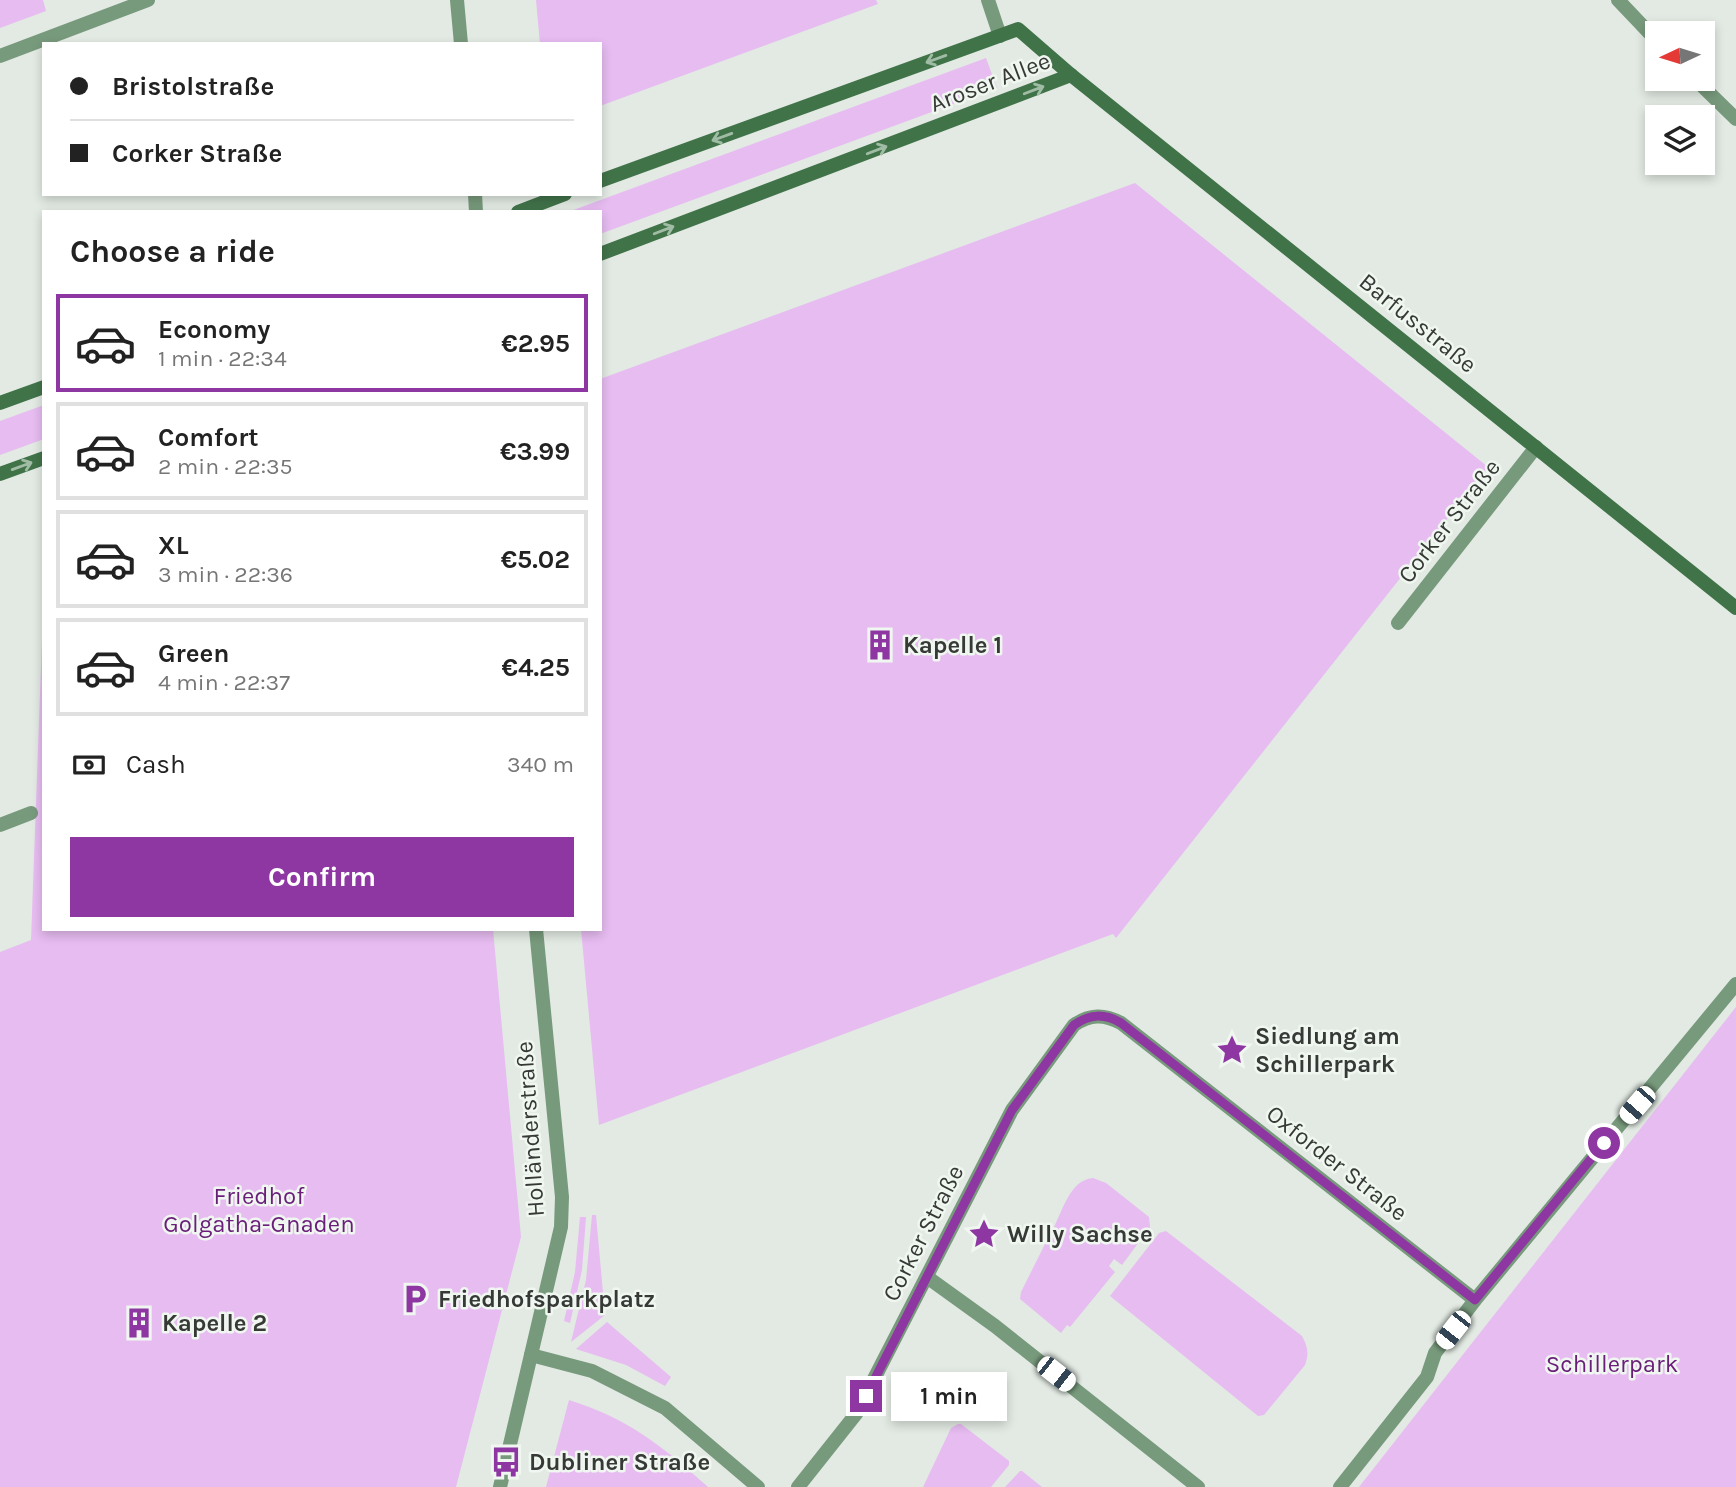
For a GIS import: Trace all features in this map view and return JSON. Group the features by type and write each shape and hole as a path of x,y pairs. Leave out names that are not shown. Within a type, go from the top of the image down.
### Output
{"main road":[{"name":"Aroser Allee","path":"602,180 1018,29 1071,75 602,253"},
{"name":"Barfusstraße","path":"1071,75 1736,608"},
{"path":"523,210 560,196"},
{"path":"0,402 42,388"},
{"path":"0,474 42,459"}],"street":[{"path":"0,56 148,0"},
{"path":"457,0 461,42"},
{"path":"988,0 1000,36"},
{"path":"1618,0 1645,28"},
{"path":"1708,91 1736,118"},
{"name":"Corker Straße","path":"1398,623 1536,447"},
{"path":"0,825 31,813"},
{"name":"Holländerstraße","path":"500,1487 559,1240 562,1197 536,931"},
{"path":"1340,1487 1427,1377 1435,1353 1475,1300 1736,984"},
{"name":"Corker Straße","path":"798,1487 856,1414 994,1143 1024,1092 1074,1025 1089,1016 1102,1016"},
{"name":"Oxforder Straße","path":"1102,1016 1121,1023 1150,1045 1475,1300"},
{"path":"927,1277 995,1326 1198,1487"},
{"path":"531,1355 592,1371 665,1408 758,1487"}],"green space":[{"path":"0,0 43,0 46,11 0,28"},
{"path":"536,0 876,0 878,4 602,105 602,42 540,42"},
{"path":"986,58 997,88 602,233 602,210 573,210"},
{"path":"1135,183 1488,467 1116,938 1113,934 599,1125 581,931 602,931 602,378"},
{"path":"42,406 42,440 0,455 0,421"},
{"name":"Friedhof Golgatha-Gnaden","path":"42,639 42,931 493,931 521,1237 456,1487 0,1487 0,952 31,940"},
{"name":"Schillerpark","path":"1736,1007 1736,1487 1359,1487"},
{"path":"1093,1178 1106,1183 1149,1217 1150,1227 1122,1265 1114,1259 1109,1266 1115,1272 1070,1327 1067,1325 1061,1333 1020,1299 1021,1292 1049,1236 1056,1239 1061,1232 1054,1227 1068,1197 1078,1184"},
{"path":"592,1215 596,1215 605,1315 571,1342 586,1280"},
{"path":"580,1217 586,1217 582,1270 570,1323 564,1321 575,1272"},
{"path":"1166,1231 1302,1336 1307,1350 1305,1365 1264,1415 1258,1416 1110,1296 1159,1233"},
{"path":"607,1322 671,1377 665,1386 626,1365 576,1349"},
{"path":"569,1400 610,1416 644,1435 708,1487 546,1487"},
{"path":"958,1424 1009,1461 1009,1465 991,1487 923,1487 951,1428"},
{"path":"1022,1471 1042,1487 1005,1487"}],"place":[{"name":"Kapelle 1","path":"880,645"},
{"name":"Siedlung am Schillerpark","path":"1232,1050"},
{"name":"Willy Sachse","path":"984,1234"},
{"name":"Friedhofsparkplatz","path":"415,1299"},
{"name":"Kapelle 2","path":"139,1323"},
{"name":"Dubliner Straße","path":"506,1462"}],"route":[{"path":"866,1396 1012,1110 1074,1025 1089,1016 1110,1018 1121,1023 1475,1300 1604,1143"}]}
